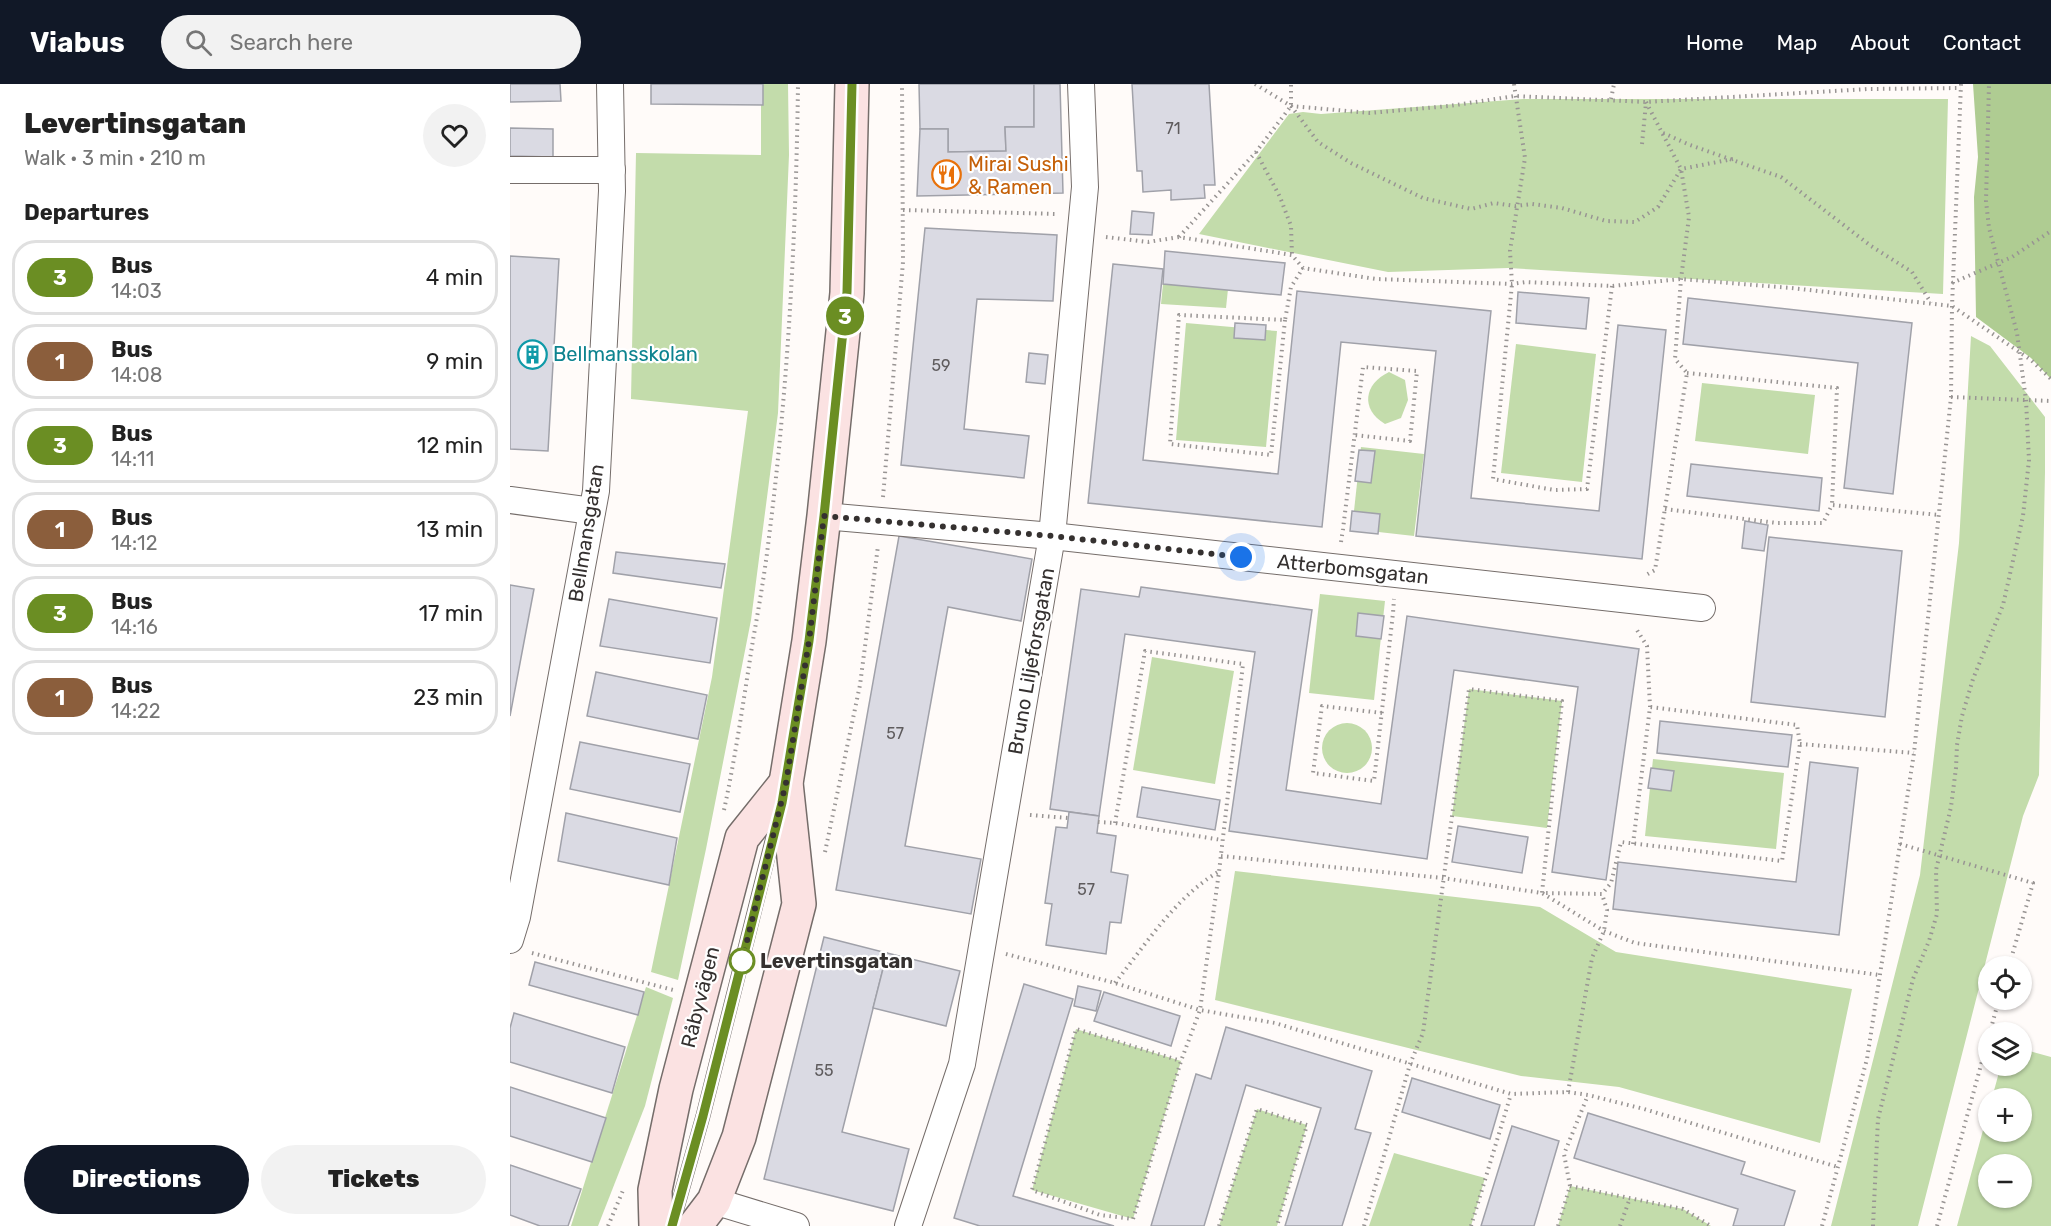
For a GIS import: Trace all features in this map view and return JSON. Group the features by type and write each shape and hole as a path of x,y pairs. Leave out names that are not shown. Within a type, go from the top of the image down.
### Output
{"main road":[{"name":"Råbyvägen","path":"705,1214 739,1137 799,904 786,783 809,641 847,292 852,84"},
{"name":"Råbyvägen","path":"656,1226 655,1190 674,1099 742,838 786,783"}],"street":[{"name":"Bellmansgatan","path":"518,945 517,917 596,491 612,170 610,84"},
{"name":"Bruno Liljeforsgatan","path":"908,1226 962,1064 1052,536 1085,187 1081,84"},
{"path":"510,170 612,170"},
{"path":"510,500 592,511"},
{"name":"Atterbomsgatan","path":"824,516 1052,536 1702,608"},
{"path":"705,1214 796,1226"}],"lane":[{"name":"Råbyvägen","path":"672,1226 703,1116 786,783"}],"path":[{"path":"721,820 736,757 769,538 781,426 791,307 797,175 798,84"},
{"path":"823,862 860,685 881,521 903,262 902,84"},
{"path":"1255,84 1290,106 1318,142 1351,163 1423,198 1471,209 1494,203 1515,206 1532,204 1563,208 1606,221 1635,222 1658,207 1681,169 1733,159"},
{"path":"1179,237 1256,152 1290,106 1291,84"},
{"path":"1514,84 1525,158 1515,206 1510,251 1512,284 1493,479 1554,490 1587,489 1612,286"},
{"path":"1611,99 1614,84"},
{"path":"1873,1226 1878,1119 1913,979 1929,941 1937,914 1936,870 1951,807 1962,716 1973,679 2003,605 2023,516 2029,460 2026,400 2017,333 1997,263 1986,201 1989,84"},
{"path":"1290,106 1370,114 1515,96 1646,102 1961,86 1952,283 1951,397 1914,753 1867,1059 1822,1226"},
{"path":"1646,102 1681,169 1689,218 1681,279 1676,359 1687,373 1837,388 1832,505 1823,523 1777,523 1665,509"},
{"path":"1642,144 1646,102"},
{"path":"1662,133 1781,177 1871,246 1912,272 1931,303"},
{"path":"1256,152 1280,197 1292,226 1292,255 1303,268 1376,279 1512,284 1526,282 1612,286 1681,279 1791,288 1952,306 2019,352 2051,379"},
{"path":"903,210 1058,214"},
{"path":"1952,283 2012,257 2051,231"},
{"path":"1099,237 1148,242 1179,237 1292,255"},
{"path":"1285,320 1179,315 1170,444 1271,455 1285,320 1291,287 1303,268"},
{"path":"1340,549 1354,435 1363,367 1417,371 1410,441 1354,435"},
{"path":"1640,579 1654,570 1687,373"},
{"path":"1951,397 2051,401"},
{"path":"1832,505 1940,515"},
{"path":"1382,713 1322,706 1313,773 1374,781 1382,713 1395,595"},
{"path":"1633,844 1650,708 1647,646 1634,625"},
{"path":"1115,823 1145,651 1243,664 1221,856 1200,1010 1181,1061 1133,1219 1100,1215 1032,1190 1076,1029 1181,1061"},
{"path":"1364,1226 1410,1064 1423,1034 1469,689 1562,701 1542,893"},
{"path":"1221,856 1443,878 1542,893 1602,894 1611,884 1622,842 1782,861 1800,744 1797,725 1650,708"},
{"path":"1800,744 1914,753"},
{"path":"1024,814 1068,818"},
{"path":"1098,822 1222,840"},
{"path":"1900,844 2034,883 2012,956"},
{"path":"1115,983 1180,903 1204,881 1219,872"},
{"path":"1542,893 1604,931 1635,943 1880,975"},
{"path":"1568,1092 1592,958 1604,931 1607,910 1602,894"},
{"path":"518,945 674,990"},
{"path":"999,952 1115,983 1200,1010 1275,1023 1511,1094 1568,1092 1588,1095 1644,1109 1838,1167"},
{"path":"1937,1226 1996,1010"},
{"path":"1471,1226 1511,1094"},
{"path":"1558,1226 1570,1186 1564,1154 1588,1095"},
{"path":"1219,1226 1257,1108 1307,1125 1277,1226"},
{"path":"1570,1186 1683,1209 1711,1226"},
{"path":"1620,1226 1630,1198"}],"green space":[{"path":"761,84 788,84 789,155 778,413 751,620 678,980 651,972 712,677 748,411 631,399 636,153 761,155"},
{"path":"1973,84 2051,84 2051,379 2031,358 1976,317 1974,197 1978,157"},
{"path":"1523,99 1948,99 1943,294 1508,268 1388,272 1199,234 1289,114 1303,112 1321,114"},
{"path":"1163,284 1228,289 1226,308 1161,304"},
{"path":"1186,323 1277,331 1266,447 1176,440"},
{"path":"1971,336 1990,346 2045,417 2039,775 2023,816 1987,956 1978,956 1978,992 1918,1226 1831,1226 1920,875 1959,543"},
{"path":"1516,344 1596,354 1582,482 1501,473"},
{"path":"1389,372 1405,380 1408,400 1401,418 1385,424 1372,411 1368,397 1374,383"},
{"path":"1702,383 1815,395 1808,454 1695,441"},
{"path":"1361,447 1424,454 1414,536 1352,529"},
{"path":"1320,594 1385,601 1374,700 1309,693"},
{"path":"1152,657 1234,671 1215,784 1133,770"},
{"path":"1469,689 1562,701 1547,828 1452,816"},
{"path":"1342,723 1352,723 1365,730 1372,743 1372,753 1365,766 1352,773 1342,773 1333,769 1326,762 1322,753 1322,743 1326,734 1333,727"},
{"path":"1653,759 1784,773 1776,849 1645,836"},
{"path":"1235,871 1540,907 1616,952 1852,989 1820,1143 1619,1087 1521,1076 1215,1000"},
{"path":"646,987 673,998 645,1106 598,1226 571,1226"},
{"path":"1076,1029 1181,1061 1133,1219 1032,1190"},
{"path":"2032,1052 2051,1057 2051,1226 1957,1226 1980,1142 2032,1142 2032,1088 1995,1088 1998,1076 2032,1076"},
{"path":"1257,1109 1307,1125 1277,1226 1219,1226"},
{"path":"1394,1153 1485,1178 1471,1226 1369,1226"},
{"path":"1570,1186 1683,1209 1711,1226 1558,1226"}],"building":[{"path":"510,84 560,84 561,101 510,102"},
{"path":"651,84 763,84 763,105 651,104"},
{"path":"919,84 1034,84 1034,127 1005,127 1006,151 948,152 948,129 920,129"},
{"path":"1034,84 1060,84 1063,193 917,196 920,129 948,129 948,152 1006,151 1005,127 1034,127"},
{"path":"1132,84 1209,84 1215,185 1204,185 1205,198 1171,200 1171,190 1143,192 1142,171 1137,171"},
{"path":"510,128 553,129 553,157 510,156"},
{"path":"1132,211 1154,213 1152,235 1130,234"},
{"path":"925,228 1057,235 1053,301 977,299 964,429 1029,436 1024,478 901,465"},
{"path":"1165,251 1285,263 1281,295 1163,284"},
{"name":"Bellmansskolan","path":"510,256 559,259 548,451 510,449"},
{"path":"1113,264 1163,269 1143,460 1278,474 1297,291 1491,311 1471,498 1599,511 1618,325 1666,330 1642,559 1416,536 1436,351 1341,342 1322,527 1088,503"},
{"path":"1518,292 1589,298 1586,329 1516,323"},
{"path":"1688,298 1912,323 1893,494 1844,488 1858,363 1683,344"},
{"path":"1235,323 1266,325 1265,340 1234,338"},
{"path":"1029,353 1048,355 1045,384 1026,382"},
{"path":"1359,450 1375,451 1371,483 1355,481"},
{"path":"1691,464 1822,478 1819,511 1687,496"},
{"path":"1352,511 1380,514 1378,534 1350,531"},
{"path":"1745,521 1768,525 1764,551 1742,548"},
{"path":"899,536 1032,559 1021,621 948,607 905,846 981,859 971,914 836,890"},
{"path":"1769,537 1902,551 1885,717 1751,702"},
{"path":"616,552 725,564 721,588 613,573"},
{"path":"510,585 534,589 510,716"},
{"path":"1141,587 1312,610 1286,790 1381,804 1407,616 1639,649 1606,880 1552,872 1578,687 1454,670 1427,859 1229,831 1255,652 1125,634 1099,816 1050,809 1081,589 1139,597"},
{"path":"609,599 717,618 710,663 600,646"},
{"path":"1358,613 1384,616 1381,639 1356,636"},
{"path":"596,672 707,695 698,739 587,716"},
{"path":"1660,721 1792,735 1788,767 1657,753"},
{"path":"580,742 690,764 680,812 570,789"},
{"path":"1810,762 1858,768 1839,935 1613,909 1618,862 1796,882"},
{"path":"1651,768 1674,771 1671,791 1648,788"},
{"path":"1142,787 1220,800 1215,830 1137,817"},
{"path":"1069,812 1099,816 1097,833 1116,836 1111,872 1128,875 1121,923 1110,922 1106,954 1046,945 1052,904 1045,903 1056,827 1067,828"},
{"path":"566,813 677,838 669,885 558,861"},
{"path":"1458,826 1528,837 1522,873 1452,862"},
{"path":"824,937 887,953 842,1132 909,1149 893,1211 764,1179"},
{"path":"887,953 960,971 946,1026 873,1008"},
{"path":"535,962 644,992 638,1015 529,985"},
{"path":"1024,984 1073,999 1013,1196 1114,1226 980,1226 954,1218"},
{"path":"1078,986 1101,991 1096,1011 1074,1006"},
{"path":"1104,992 1180,1016 1171,1046 1094,1021"},
{"path":"514,1013 625,1047 612,1093 510,1062 510,1028"},
{"path":"1226,1027 1372,1071 1355,1129 1371,1133 1342,1226 1285,1226 1321,1108 1246,1085 1204,1226 1151,1226 1196,1074 1211,1079"},
{"path":"1412,1078 1500,1105 1490,1139 1402,1112"},
{"path":"510,1087 606,1118 592,1162 510,1136"},
{"path":"1588,1113 1745,1162 1741,1174 1795,1191 1784,1226 1733,1226 1738,1209 1574,1158"},
{"path":"1512,1126 1559,1141 1534,1226 1481,1226"},
{"path":"510,1165 581,1189 568,1226 540,1226 510,1215"}],"bus line":[{"name":"3","path":"672,1226 703,1116 782,803 809,641 847,292 852,84"}],"place":[{"name":"Mirai Sushi & Ramen","path":"947,175"},
{"name":"Bellmansskolan","path":"532,354"},
{"name":"Levertinsgatan","path":"742,961"}],"route":[{"path":"742,961 786,783 809,641 824,516 1052,536 1241,557"}]}
